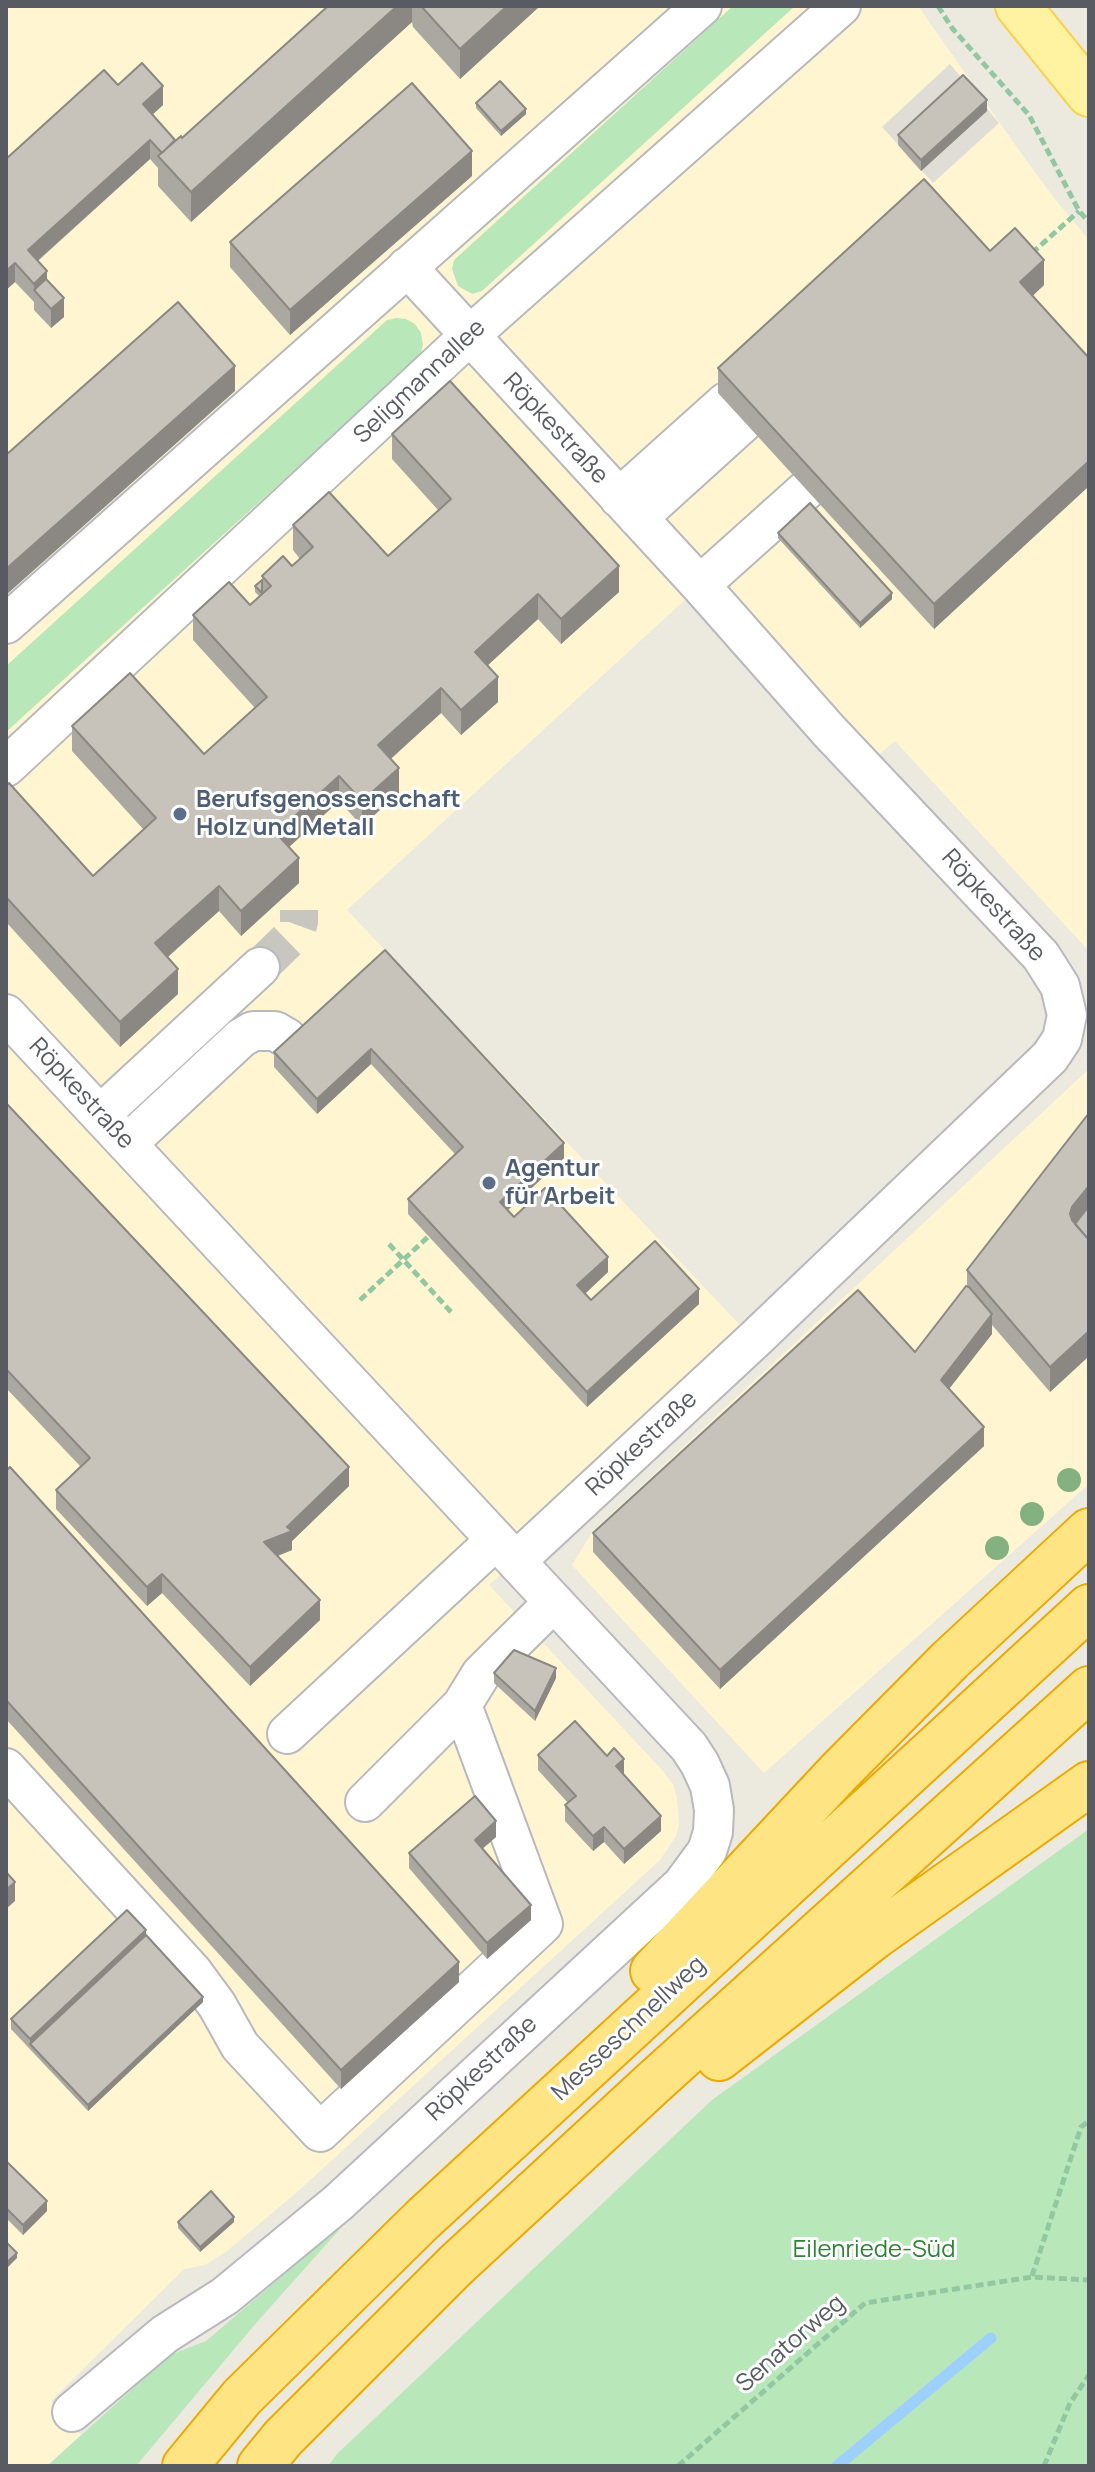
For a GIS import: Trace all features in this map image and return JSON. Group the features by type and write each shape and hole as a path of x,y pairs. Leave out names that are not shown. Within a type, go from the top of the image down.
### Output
{"highway":[{"path":"423,2219 839,1772 950,1660 1089,1531"},
{"name":"Messeschnellweg","path":"185,2466 242,2397 423,2219 1089,1607"},
{"path":"260,2466 283,2438 456,2265 1089,1689"},
{"path":"456,2265 874,1937 1089,1784"}],"main road":[{"path":"1018,6 1089,94"}],"street":[{"path":"6,624 702,6"},
{"name":"Seligmannallee","path":"6,767 469,336 841,6"},
{"name":"Röpkestraße","path":"407,267 700,585 829,731 1041,956 1060,986 1067,1015 1062,1039 1050,1057 754,1340 629,1477 506,1550"},
{"path":"628,508 735,412"},
{"path":"700,585 806,490"},
{"path":"100,1115 260,967"},
{"name":"Röpkestraße","path":"6,1014 689,1747 710,1786 714,1810 713,1832 707,1851 682,1885 339,2202 225,2296 165,2334 72,2412"},
{"path":"127,1144 241,1038 253,1031 275,1031 296,1047"},
{"path":"287,1734 506,1550"},
{"path":"365,1802 462,1705 481,1674 554,1602"},
{"path":"6,1768 192,1971 217,2005 240,2046 320,2132 543,1924 462,1705"}],"path":[{"path":"938,6 952,28 1029,115 1079,211 1089,222"},
{"path":"1030,255 1079,211"},
{"path":"360,1300 429,1236"},
{"path":"389,1244 451,1312"},
{"path":"1032,2277 1081,2127 1089,2121"},
{"name":"Senatorweg","path":"678,2466 865,2303 1032,2277 1089,2280"},
{"path":"1044,2466 1070,2403 1089,2375"}],"shaded area":[{"path":"6,6 683,6 6,605"},
{"path":"702,6 918,6 1023,156 1089,240 1089,951 895,741 864,767 700,586 347,910 754,1340 489,1585 662,1770 673,1784 679,1824 676,1836 660,1860 296,2193 227,2251 205,2265 184,2269 51,2401 81,2435 47,2466 6,2466 6,623"},
{"path":"950,64 999,123 933,183 882,127"},
{"path":"1089,1069 1089,1484 764,1773 572,1565 593,1531"}],"green space":[{"path":"733,6 795,6 482,291 472,294 458,286 452,269 454,260"},
{"path":"397,318 415,324 421,333 423,345 420,356 6,732 6,666 387,320"},
{"name":"Eilenriede-Süd","path":"1089,1829 1089,2466 328,2466 337,2454 712,2100"},
{"path":"348,2220 136,2466 47,2466 170,2355 206,2341"}],"building":[{"path":"328,6 397,6 191,192 158,156"},
{"path":"421,6 507,6 460,49"},
{"path":"142,63 163,86 143,104 175,140 162,153 150,140 28,250 47,271 34,284 15,263 6,271 6,159 104,70 118,85"},
{"path":"963,75 987,100 921,160 898,135"},
{"path":"500,81 526,109 501,131 476,103"},
{"path":"412,83 472,151 290,310 230,242"},
{"path":"924,179 990,251 1015,228 1044,260 1020,282 1089,358 1089,461 934,604 718,368"},
{"path":"46,279 64,298 51,309 34,290"},
{"path":"178,302 235,366 6,569 6,455"},
{"path":"450,381 619,566 561,619 538,594 475,652 498,677 461,710 441,688 378,745 399,768 362,801 339,776 276,833 299,858 241,911 219,886 155,943 178,969 120,1022 6,897 6,786 9,783 93,876 156,818 72,726 130,673 204,754 267,697 193,615 229,582 250,605 271,586 262,576 283,556 292,566 313,547 293,525 329,492 388,556 451,499 392,434"},
{"path":"810,503 892,593 860,623 778,533"},
{"path":"262,580 262,593 255,586"},
{"name":"Agentur für Arbeit","path":"385,950 564,1143 500,1202 514,1217 545,1188 608,1257 577,1285 591,1300 655,1241 699,1289 587,1392 408,1199 463,1147 371,1049 317,1099 274,1052"},
{"path":"6,1103 349,1467 287,1527 292,1531 264,1542 320,1600 250,1667 162,1574 147,1587 56,1490 90,1458 6,1369"},
{"path":"1089,1113 1089,1186 1070,1214 1089,1240 1089,1331 1050,1367 967,1270"},
{"path":"1089,1206 1089,1240 1075,1224"},
{"path":"966,1286 992,1314 941,1380 984,1427 720,1670 593,1533 858,1290 915,1352"},
{"path":"10,1467 459,1962 341,2070 6,1700 6,1471"},
{"path":"514,1650 556,1668 535,1711 494,1673"},
{"path":"575,1721 607,1756 614,1748 624,1759 616,1766 661,1816 624,1849 604,1827 593,1836 565,1805 576,1796 538,1755"},
{"path":"475,1796 496,1821 475,1840 531,1905 487,1943 409,1853"},
{"path":"6,1872 15,1882 6,1890"},
{"path":"127,1910 146,1930 30,2039 11,2019"},
{"path":"146,1935 203,1997 88,2105 30,2044"},
{"path":"6,2161 47,2201 23,2225 6,2208"},
{"path":"211,2191 234,2217 200,2247 178,2222"},
{"path":"6,2242 17,2253 6,2263"}],"waterway":[{"path":"837,2466 991,2338"}],"tunnel":[{"path":"260,967 295,933 299,910"}],"place":[{"name":"Berufsgenossenschaft Holz und Metall","path":"180,814"},
{"name":"Agentur für Arbeit","path":"489,1183"}]}
